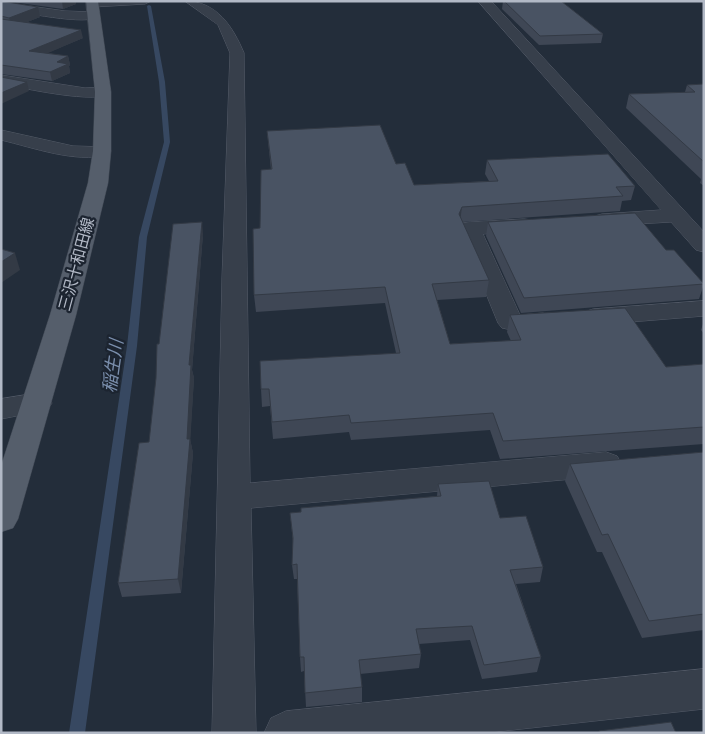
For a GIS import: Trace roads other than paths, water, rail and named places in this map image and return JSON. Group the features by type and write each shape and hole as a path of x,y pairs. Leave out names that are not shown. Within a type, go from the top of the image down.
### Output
{"main road":[{"name":"三沢十和田線","path":"1,519 37,403 98,183 102,151 102,92 93,7"}],"street":[{"path":"1,5 65,15 93,7 145,1"},
{"path":"191,1 222,22 229,32 237,53 234,733"},
{"path":"484,1 704,245"},
{"path":"1,79 85,93 102,92"},
{"path":"1,135 73,151 102,151"},
{"path":"578,221 676,215"},
{"path":"549,223 470,228 511,323 704,308"},
{"path":"1,409 37,403"},
{"path":"234,497 635,462"},
{"path":"286,733 704,689"}],"waterway":[{"name":"稲生川","path":"77,733 132,346 143,237 167,142 162,82 149,6"}]}
